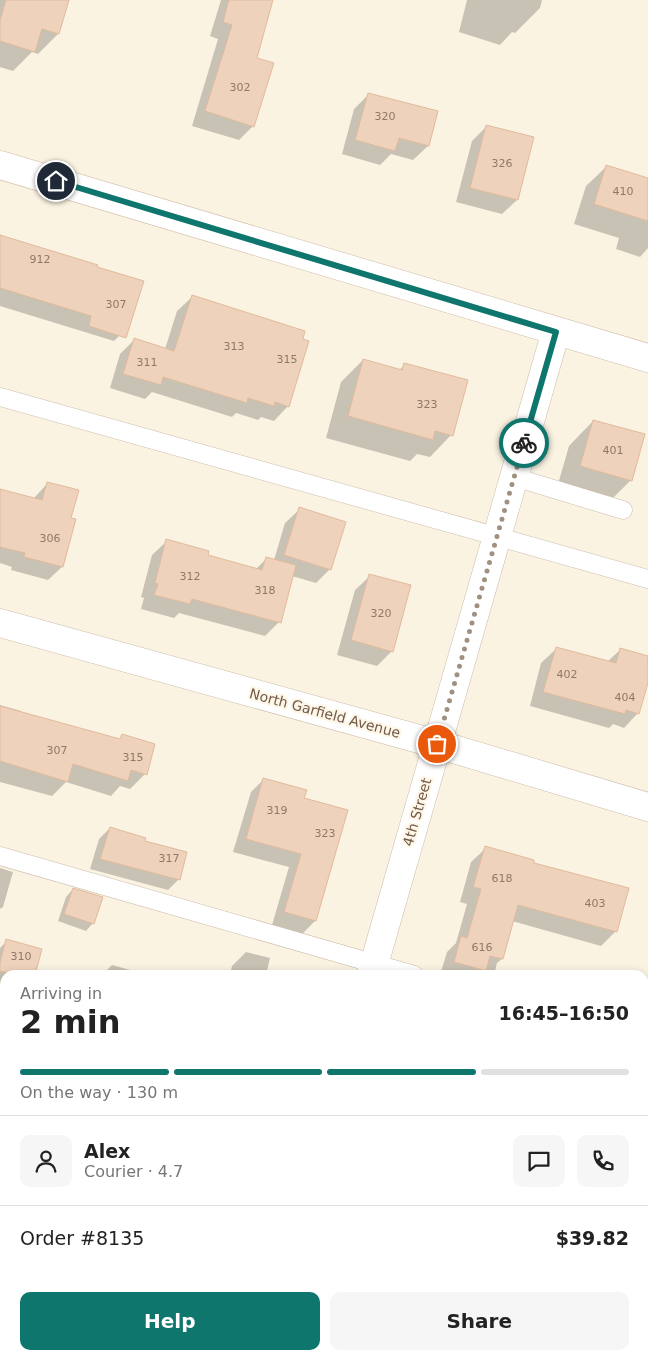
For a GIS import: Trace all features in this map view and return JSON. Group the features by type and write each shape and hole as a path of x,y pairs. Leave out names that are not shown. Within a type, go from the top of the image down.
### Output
{"street":[{"path":"0,165 648,358"},
{"name":"4th Street","path":"372,970 556,332"},
{"name":"North Garfield Avenue","path":"0,623 437,744 648,807"}],"lane":[{"path":"0,397 648,579"},
{"path":"514,477 622,510"},
{"path":"0,856 372,970"}],"building":[{"path":"6,0 69,0 59,34 42,29 35,52 0,41 0,20"},
{"path":"229,0 273,0 257,58 274,63 254,127 205,111 232,25 223,22"},
{"path":"368,93 438,111 429,146 399,138 395,151 355,140"},
{"path":"486,125 534,137 518,200 470,188"},
{"path":"606,165 648,178 648,221 594,204"},
{"path":"0,235 144,281 126,338 89,326 91,316 0,288"},
{"path":"192,295 305,331 303,339 309,341 289,407 275,402 274,406 248,398 247,403 163,377 161,385 123,374 134,338 174,351"},
{"path":"363,359 402,370 404,363 468,380 453,436 435,431 433,440 348,416"},
{"path":"593,420 645,434 632,481 580,466"},
{"path":"47,482 79,490 71,518 76,519 63,567 24,557 25,553 0,547 0,489 42,500"},
{"path":"299,507 346,522 331,570 284,555"},
{"path":"166,539 209,551 208,555 262,570 266,557 296,565 281,623 192,599 190,604 154,595 158,584 155,583"},
{"path":"369,574 411,585 393,652 351,640"},
{"path":"556,647 616,663 620,648 648,656 648,683 639,714 626,710 625,714 543,692"},
{"path":"0,706 120,739 122,734 155,744 147,775 131,770 128,781 73,764 68,782 0,761"},
{"path":"263,778 307,790 304,798 348,810 316,921 284,912 301,854 246,839"},
{"path":"110,827 146,838 145,841 187,852 180,880 100,859"},
{"path":"485,846 534,860 534,863 629,888 617,932 518,905 503,959 490,956 486,970 482,970 454,962 461,936 467,938 481,889 473,887"},
{"path":"73,888 103,897 94,924 64,914"},
{"path":"6,939 42,949 36,970 0,970"}],"way so far":[{"path":"437,744 524,443"}],"route":[{"path":"56,181 556,332 524,443"}]}
